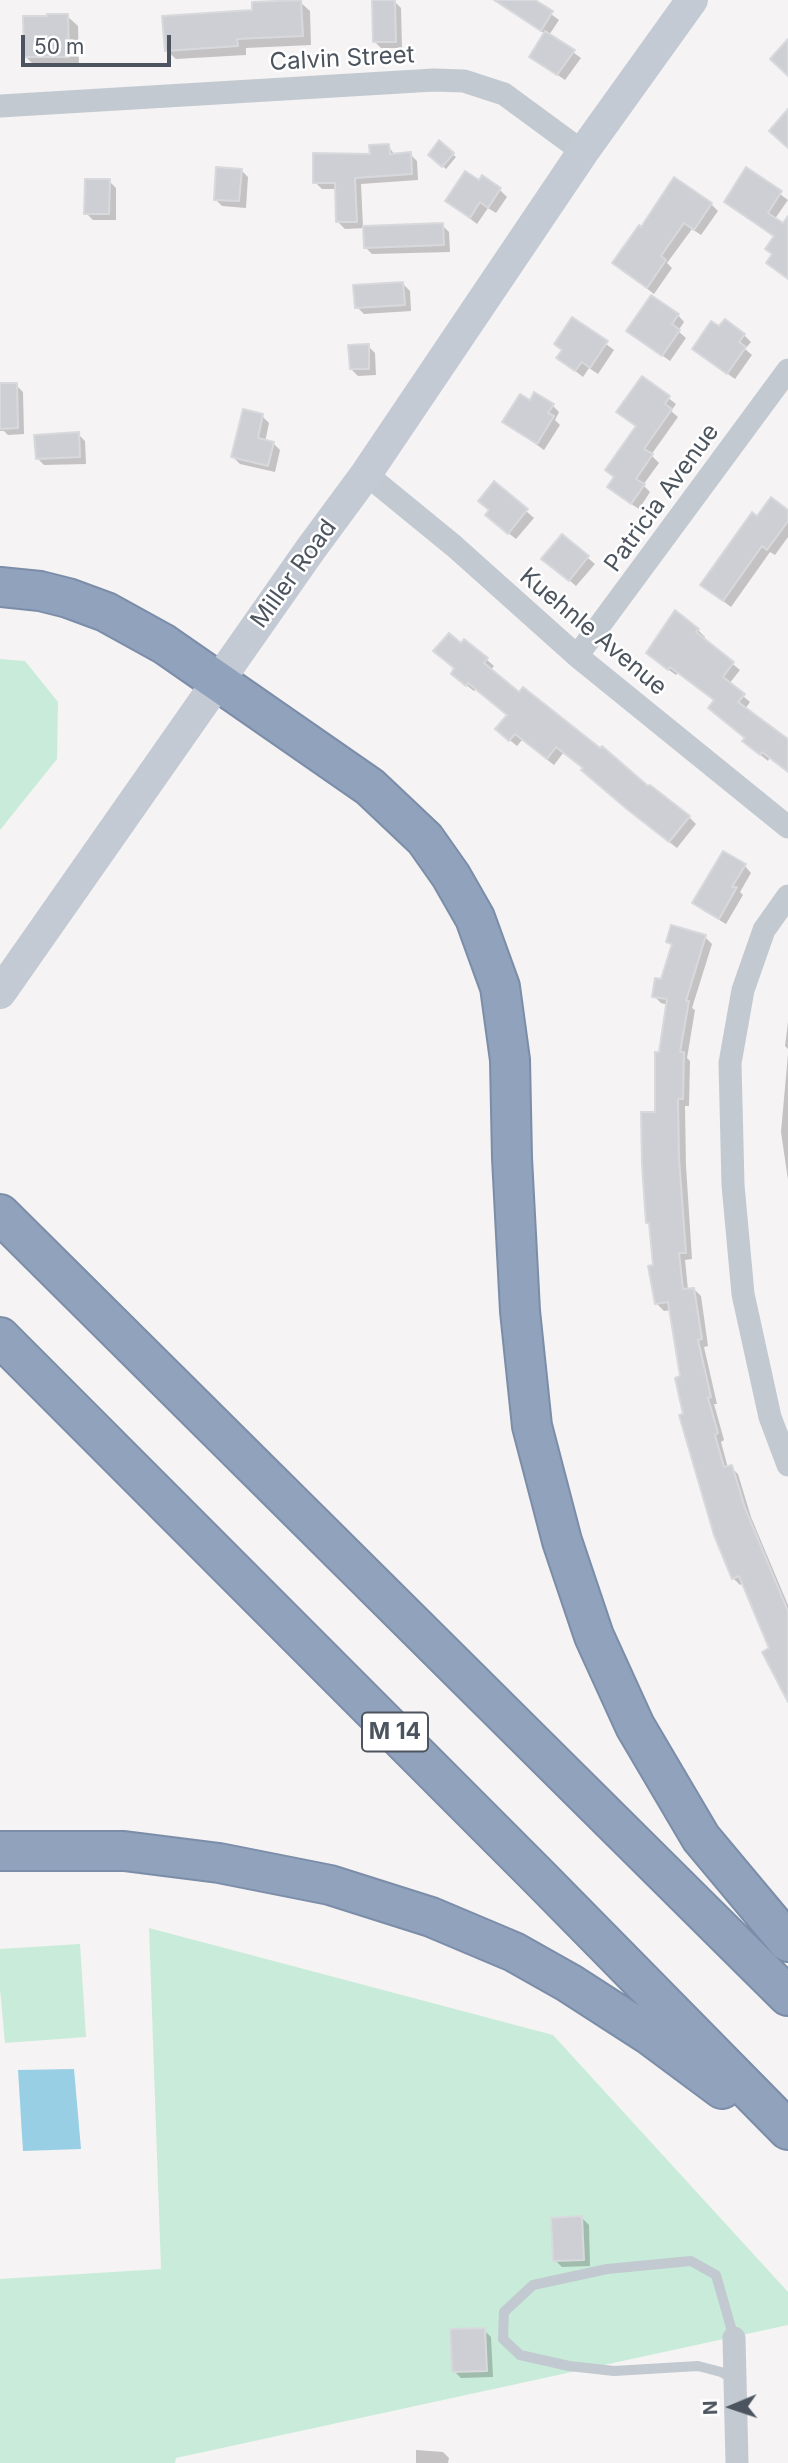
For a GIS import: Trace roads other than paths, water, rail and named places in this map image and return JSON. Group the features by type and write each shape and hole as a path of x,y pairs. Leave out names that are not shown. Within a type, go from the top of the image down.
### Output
{"highway":[{"path":"0,587 40,591 68,598 106,612 164,644 370,787 425,839 451,876 475,918 500,986 510,1060 517,1269 527,1375 533,1426 562,1541 594,1636 635,1726 701,1838 788,1942"},
{"path":"0,1214 788,1996"},
{"name":"M 14","path":"0,1337 540,1877 788,2130"},
{"path":"0,1851 124,1851 219,1863 330,1885 431,1917 514,1951 569,1983 648,2034 788,2138"}],"main road":[{"name":"Miller Road","path":"0,993 366,474 583,152 692,0"}],"street":[{"name":"Calvin Street","path":"0,106 434,80 464,82 504,94 583,152"},
{"name":"Patricia Avenue","path":"577,656 788,370"},
{"name":"Kuehnle Avenue","path":"366,474 454,546 577,656 788,827"},
{"path":"788,896 764,930 743,990 730,1063 733,1185 743,1294 770,1417 788,1465"},
{"path":"734,2338 737,2463"}],"lane":[{"path":"734,2338 716,2275 691,2261 607,2269 533,2285 504,2312 503,2339 520,2355 614,2371 698,2366 721,2372 735,2380"}],"water":[{"path":"74,2069 81,2149 23,2151 18,2070"}]}
